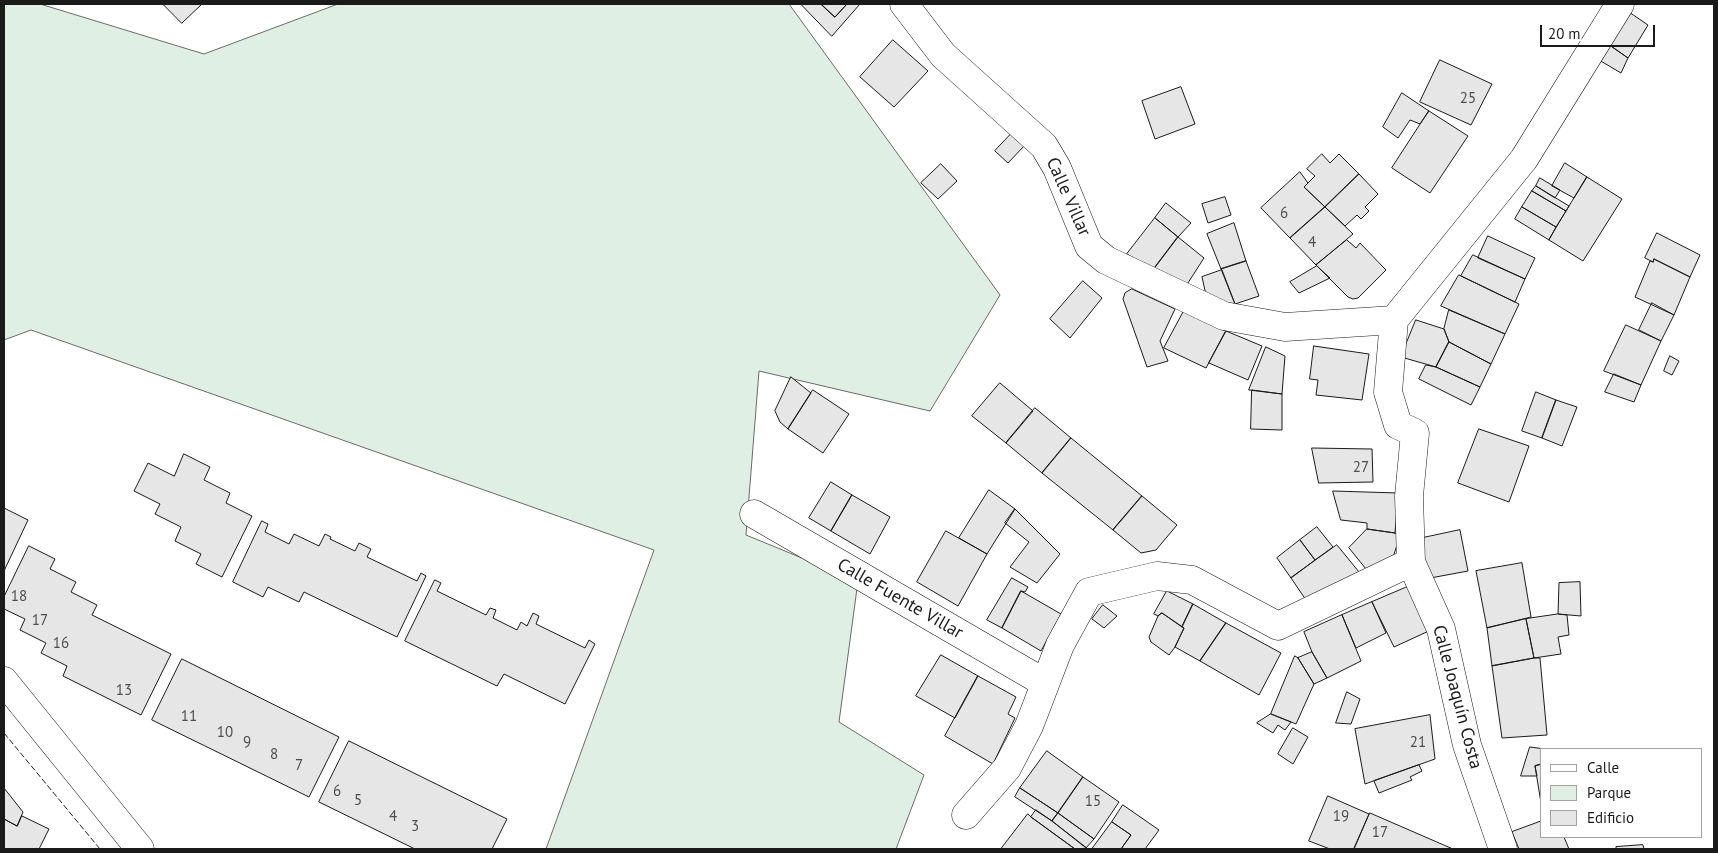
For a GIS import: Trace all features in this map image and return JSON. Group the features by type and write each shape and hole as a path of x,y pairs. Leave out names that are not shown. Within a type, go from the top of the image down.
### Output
{"street":[{"name":"Calle Villar","path":"904,4 943,55 1044,146 1058,168 1089,246 1106,260 1224,316 1285,327 1394,320"},
{"path":"1394,320 1462,238 1478,213 1524,159 1620,4"},
{"name":"Calle Joaquín Costa","path":"1394,320 1388,392 1398,425 1416,433 1409,496 1411,562 1441,629 1467,745 1503,849"},
{"name":"Calle Fuente Villar","path":"754,514 1045,683"},
{"path":"966,815 1007,768 1029,726 1060,645 1089,592 1157,576 1192,580 1278,626 1411,562"},
{"path":"4,680 140,849"}],"green space":[{"path":"4,4 40,4 204,54 338,4 789,4 1000,295 930,411 759,371 746,535 858,581 839,722 924,775 896,849 546,849 654,550 31,330 4,340"}],"building":[{"path":"163,4 202,4 182,23"},
{"path":"801,4 821,4 835,17 847,4 860,4 832,36"},
{"path":"821,4 847,4 835,17"},
{"path":"1629,12 1648,25 1628,58 1608,44"},
{"path":"893,40 928,71 894,107 860,77"},
{"path":"1608,44 1628,58 1621,73 1599,60"},
{"path":"1440,60 1492,84 1471,125 1420,102"},
{"path":"1181,87 1195,124 1155,139 1142,101"},
{"path":"1402,93 1429,111 1420,124 1410,120 1398,138 1383,127"},
{"path":"1429,111 1468,136 1430,193 1392,168"},
{"path":"1012,133 1025,145 1008,163 995,151"},
{"path":"1322,154 1330,163 1339,154 1359,174 1325,207 1304,187 1315,176 1307,169"},
{"path":"1565,163 1587,177 1574,198 1552,186"},
{"path":"941,164 957,181 938,199 921,183"},
{"path":"1300,172 1308,183 1304,187 1325,207 1290,238 1261,208"},
{"path":"1359,174 1378,194 1365,207 1369,211 1361,219 1357,215 1345,226 1325,207"},
{"path":"1587,177 1622,199 1583,261 1549,240"},
{"path":"1540,178 1560,190 1555,198 1536,186"},
{"path":"1536,186 1569,206 1566,211 1532,191"},
{"path":"1532,191 1566,211 1556,227 1522,207"},
{"path":"1225,197 1231,215 1208,223 1202,204"},
{"path":"1166,203 1191,223 1178,237 1155,218"},
{"path":"1325,207 1353,234 1316,265 1290,238"},
{"path":"1522,207 1556,227 1549,240 1515,219"},
{"path":"1155,218 1178,237 1153,270 1127,254"},
{"path":"1234,223 1246,261 1221,269 1207,234"},
{"path":"1657,233 1700,255 1690,277 1654,259 1653,262 1645,258"},
{"path":"1488,236 1535,258 1525,279 1478,258"},
{"path":"1178,237 1204,258 1184,289 1153,270"},
{"path":"1347,240 1356,248 1360,243 1386,270 1358,298 1353,299 1348,297 1316,265"},
{"path":"1473,255 1525,279 1515,302 1461,276"},
{"path":"1654,259 1690,277 1674,315 1635,297 1650,261 1653,262"},
{"path":"1246,261 1259,296 1235,304 1221,269"},
{"path":"1317,266 1330,278 1299,293 1290,282"},
{"path":"1222,270 1235,304 1217,309 1208,304 1202,277"},
{"path":"1459,275 1519,304 1505,334 1441,306"},
{"path":"1083,281 1102,298 1070,338 1050,319"},
{"path":"1132,289 1175,309 1160,341 1168,361 1147,367 1123,299 1125,293"},
{"path":"1652,303 1674,315 1661,341 1639,330"},
{"path":"1449,310 1505,334 1491,364 1449,342 1444,329"},
{"path":"1184,311 1226,331 1206,368 1164,348"},
{"path":"1416,320 1444,329 1449,342 1436,367 1401,357"},
{"path":"1626,325 1661,341 1641,385 1604,371"},
{"path":"1226,331 1262,346 1248,380 1209,363"},
{"path":"1449,342 1491,364 1480,387 1436,367"},
{"path":"1314,346 1369,354 1362,400 1316,395 1318,380 1310,379"},
{"path":"1266,347 1285,356 1282,394 1249,390"},
{"path":"1670,356 1679,361 1672,375 1664,371"},
{"path":"1426,365 1436,367 1480,387 1471,405 1419,379"},
{"path":"1614,374 1641,385 1634,402 1605,392"},
{"path":"791,377 811,393 788,429 780,422 775,411"},
{"path":"1000,383 1033,411 1006,443 972,416"},
{"path":"813,390 849,414 823,453 788,429"},
{"path":"1252,390 1282,394 1282,430 1251,429"},
{"path":"1536,392 1556,400 1542,438 1522,431"},
{"path":"1556,400 1577,407 1562,446 1542,438"},
{"path":"1035,408 1071,438 1042,473 1006,443"},
{"path":"1479,429 1529,446 1509,502 1458,483"},
{"path":"1071,438 1142,496 1113,530 1042,473"},
{"path":"1312,448 1372,449 1373,482 1319,483"},
{"path":"184,454 210,467 204,480 230,493 226,503 252,516 222,577 196,564 201,554 175,541 181,527 155,514 160,504 134,491 148,463 174,476"},
{"path":"831,482 852,495 831,531 809,518"},
{"path":"989,490 1015,509 987,554 959,538"},
{"path":"1333,491 1398,493 1395,533 1367,529 1367,523 1341,520"},
{"path":"852,495 890,517 870,554 831,531"},
{"path":"1142,496 1177,525 1156,550 1141,553 1113,530"},
{"path":"4,508 28,520 4,571"},
{"path":"1015,509 1060,554 1037,583 1010,567 1029,542 1005,523"},
{"path":"262,521 268,524 265,532 289,544 294,534 319,546 325,534 331,537 330,539 355,551 359,543 371,549 367,557 417,581 421,573 426,576 397,637 304,592 299,602 268,587 263,597 233,582"},
{"path":"1317,527 1333,547 1315,560 1300,540"},
{"path":"1367,529 1400,535 1392,561 1366,569 1349,548"},
{"path":"1460,530 1468,571 1425,579 1418,539"},
{"path":"946,531 987,554 958,606 917,582"},
{"path":"1300,540 1315,560 1291,578 1277,558"},
{"path":"1337,545 1359,572 1306,600 1291,578"},
{"path":"29,546 55,559 50,569 76,582 71,592 97,605 92,615 171,654 141,715 63,676 67,666 41,653 46,643 20,630 25,619 4,609 4,597"},
{"path":"1522,563 1531,617 1487,628 1476,571"},
{"path":"1012,578 1028,587 1025,592 1021,591 1002,628 987,620"},
{"path":"435,580 441,583 437,591 486,615 490,608 496,610 493,618 517,630 521,622 527,626 533,613 539,616 536,624 585,648 589,640 595,644 565,704 504,674 497,686 405,641"},
{"path":"1580,582 1581,616 1558,614 1559,583"},
{"path":"1412,585 1431,630 1394,647 1372,602"},
{"path":"1021,591 1061,614 1041,651 1002,628"},
{"path":"1167,591 1193,604 1182,627 1162,613 1158,616 1154,614"},
{"path":"1372,602 1386,633 1356,648 1342,615"},
{"path":"1193,604 1226,623 1200,661 1175,647"},
{"path":"1103,605 1117,616 1104,628 1092,619"},
{"path":"1162,613 1184,628 1169,655 1151,642 1149,637 1158,616"},
{"path":"1558,614 1567,615 1569,635 1558,637 1561,654 1534,658 1526,619"},
{"path":"1342,615 1361,661 1327,678 1312,652 1304,632"},
{"path":"1526,619 1534,658 1492,666 1487,628"},
{"path":"1226,623 1281,653 1259,695 1200,661"},
{"path":"1312,652 1327,678 1314,684 1298,658"},
{"path":"941,655 978,676 955,718 916,696"},
{"path":"1295,656 1314,684 1296,724 1271,714"},
{"path":"1540,658 1547,735 1502,738 1492,666"},
{"path":"182,659 339,737 309,797 152,720"},
{"path":"978,676 1016,697 1008,714 1015,718 993,764 945,736"},
{"path":"1347,692 1360,699 1351,724 1336,723"},
{"path":"1271,714 1291,722 1285,730 1278,725 1273,733 1257,723"},
{"path":"1430,715 1435,759 1365,784 1355,729"},
{"path":"1293,728 1308,737 1293,764 1278,754"},
{"path":"349,741 507,819 492,849 415,849 319,802"},
{"path":"1530,747 1540,748 1540,765 1535,766 1537,776 1521,776"},
{"path":"1047,751 1083,777 1058,813 1020,788"},
{"path":"1419,765 1422,771 1410,777 1412,780 1379,793 1374,781"},
{"path":"1540,765 1540,797 1535,766"},
{"path":"1083,777 1119,802 1094,839 1058,813"},
{"path":"4,788 23,812 17,826 4,819"},
{"path":"1020,788 1058,813 1052,821 1015,797"},
{"path":"1328,796 1369,814 1354,849 1330,849 1309,841"},
{"path":"1123,805 1159,830 1145,849 1121,849 1131,835 1112,822"},
{"path":"1036,810 1088,849 1075,849 1031,817"},
{"path":"1058,813 1094,839 1086,848 1052,821"},
{"path":"1370,813 1453,849 1354,849"},
{"path":"1028,814 1031,817 1075,849 1001,849"},
{"path":"22,816 49,829 39,849 4,849 4,819 17,826"},
{"path":"1112,822 1131,835 1121,849 1092,849"},
{"path":"1540,822 1540,838 1564,838 1569,849 1519,849 1512,832"},
{"path":"1643,845 1644,849 1616,849 1616,847"}],"fence":[{"path":"4,733 100,849"}]}
